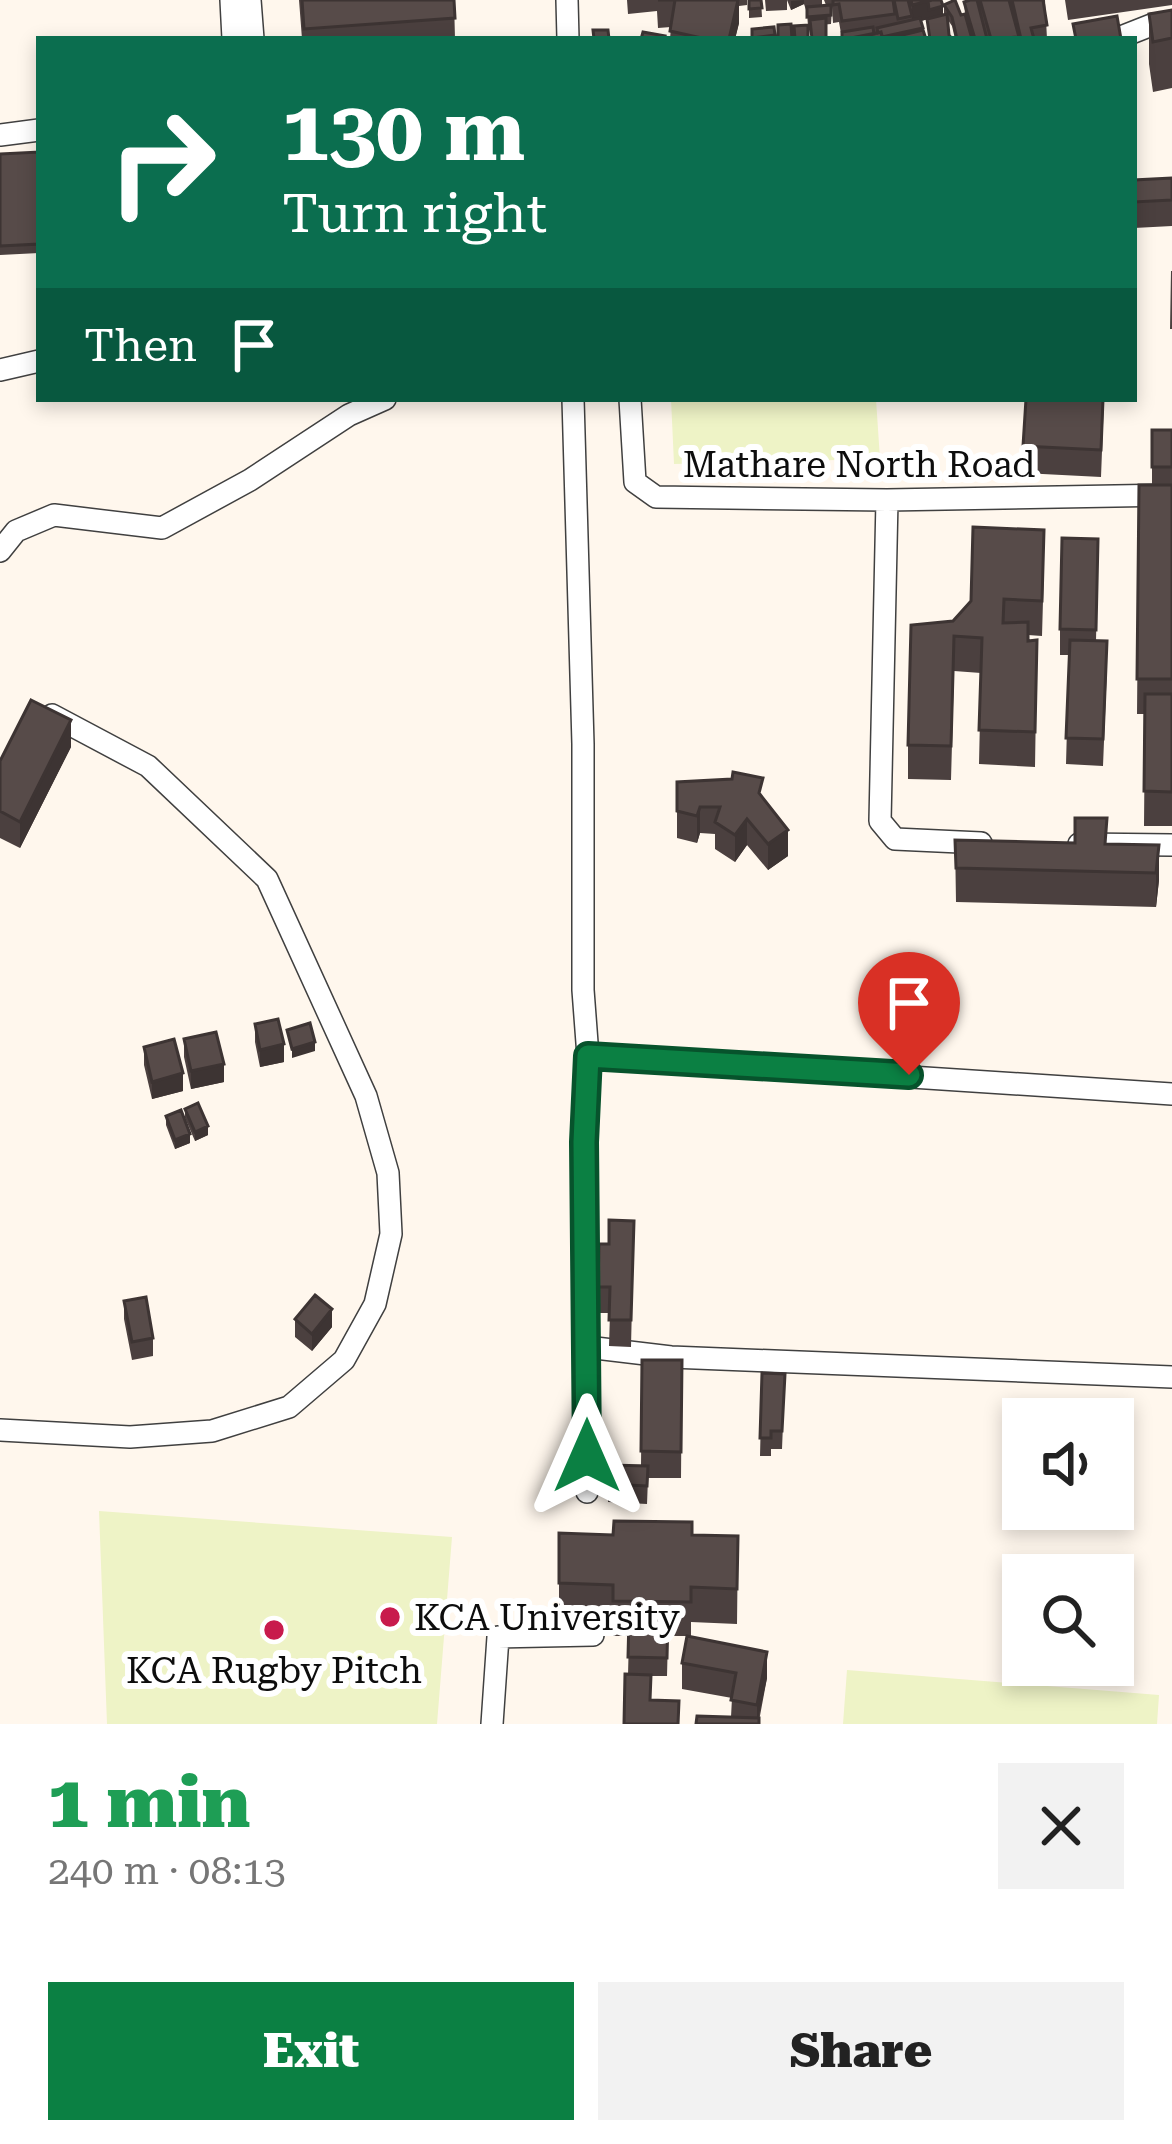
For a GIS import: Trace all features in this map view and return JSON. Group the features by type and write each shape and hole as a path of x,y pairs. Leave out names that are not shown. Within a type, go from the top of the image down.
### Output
{"street":[{"path":"231,0 233,36"},
{"path":"250,0 253,36"},
{"path":"567,0 568,36"},
{"path":"1124,36 1154,24 1172,25"},
{"path":"0,135 36,130"},
{"path":"0,370 36,362"},
{"path":"0,551 16,532 54,514 162,528 378,402"},
{"path":"573,402 588,1056 584,1142 587,1492"},
{"name":"Mathare North Road","path":"630,402 635,482 643,492 656,496 887,500 1172,495"},
{"path":"887,500 880,821 895,839 994,844"},
{"path":"0,1430 130,1437 212,1431 289,1407 344,1360 375,1304 391,1234 388,1173 367,1096 267,879 148,766 52,715"},
{"path":"1059,844 1172,844"},
{"path":"588,1056 1172,1094"},
{"path":"587,1347 717,1360 1172,1377"},
{"path":"492,1724 498,1636 593,1635"}],"green space":[{"path":"671,402 876,402 880,459 674,464"},
{"name":"KCA Rugby Pitch","path":"99,1511 452,1537 437,1724 107,1724"},
{"path":"847,1670 1159,1695 1157,1724 843,1724"}],"building":[{"path":"302,0 454,0 455,18 304,29"},
{"path":"675,0 738,0 730,36 670,31"},
{"path":"749,0 761,0 762,8 749,9"},
{"path":"833,0 893,0 895,14 842,21 839,4 833,5"},
{"path":"894,0 908,0 912,16 898,19"},
{"path":"928,0 941,0 943,6 929,10"},
{"path":"955,0 971,36 956,36 944,5"},
{"path":"977,0 986,36 974,36 964,2"},
{"path":"980,0 1009,0 1019,36 990,36"},
{"path":"1012,0 1043,0 1047,25 1031,28 1033,36 1020,36"},
{"path":"831,5 831,15 807,17 807,7"},
{"path":"1172,10 1172,38 1153,42 1149,14"},
{"path":"947,14 950,36 930,36 927,19"},
{"path":"1117,16 1120,36 1075,36 1073,24"},
{"path":"826,18 826,36 812,36 810,20"},
{"path":"920,18 923,28 882,36 877,28"},
{"path":"791,24 792,36 778,36 778,25"},
{"path":"808,25 808,36 795,36 794,26"},
{"path":"774,27 775,35 752,36 752,29"},
{"path":"873,27 874,34 842,36 842,32"},
{"path":"36,152 36,244 0,246 0,154"},
{"path":"1172,178 1172,200 1137,202 1137,180"},
{"path":"1026,402 1103,402 1101,450 1023,446"},
{"path":"1152,430 1172,430 1172,467 1152,467"},
{"path":"1139,485 1172,485 1172,679 1137,679"},
{"path":"973,527 1044,530 1042,601 1004,599 1003,623 1028,622 1028,641 1037,640 1035,732 979,730 982,638 954,636 951,746 908,745 911,625 953,621 971,601"},
{"path":"1062,538 1098,539 1096,630 1060,629"},
{"path":"1070,640 1107,641 1103,739 1066,738"},
{"path":"1145,694 1172,694 1172,792 1144,791"},
{"path":"31,700 71,720 20,822 0,811 0,761"},
{"path":"733,772 763,778 759,793 788,830 768,844 747,819 735,835 715,822 720,807 700,807 697,816 677,811 677,782 732,779"},
{"path":"1075,818 1107,818 1105,844 1159,845 1156,873 956,868 955,840 1075,843"},
{"path":"278,1019 284,1044 260,1050 255,1024"},
{"path":"310,1023 315,1042 292,1049 287,1030"},
{"path":"216,1032 224,1064 191,1071 184,1039"},
{"path":"174,1039 183,1073 152,1082 144,1047"},
{"path":"198,1103 208,1126 195,1132 185,1109"},
{"path":"181,1110 190,1134 175,1140 166,1116"},
{"path":"609,1220 634,1221 631,1320 609,1320 610,1287 598,1287 599,1244 609,1244"},
{"path":"315,1295 332,1309 312,1334 295,1319"},
{"path":"146,1297 153,1338 132,1342 124,1301"},
{"path":"642,1360 682,1360 681,1452 641,1451"},
{"path":"762,1373 785,1374 782,1431 771,1431 771,1438 760,1438"},
{"path":"608,1465 648,1466 647,1486 608,1484"},
{"path":"614,1521 692,1522 692,1535 738,1536 737,1589 691,1587 691,1602 613,1601 613,1585 559,1583 559,1533 613,1535"},
{"path":"629,1618 668,1618 667,1658 628,1657"},
{"path":"687,1636 767,1652 757,1705 731,1700 736,1673 682,1663"},
{"path":"625,1674 651,1675 650,1700 679,1701 678,1724 624,1724"},
{"path":"697,1716 759,1718 759,1724 696,1724"}],"place":[{"name":"KCA University","path":"390,1617"},
{"name":"KCA Rugby Pitch","path":"274,1630"}],"route":[{"path":"587,1456 584,1142 588,1056 909,1075"}]}
